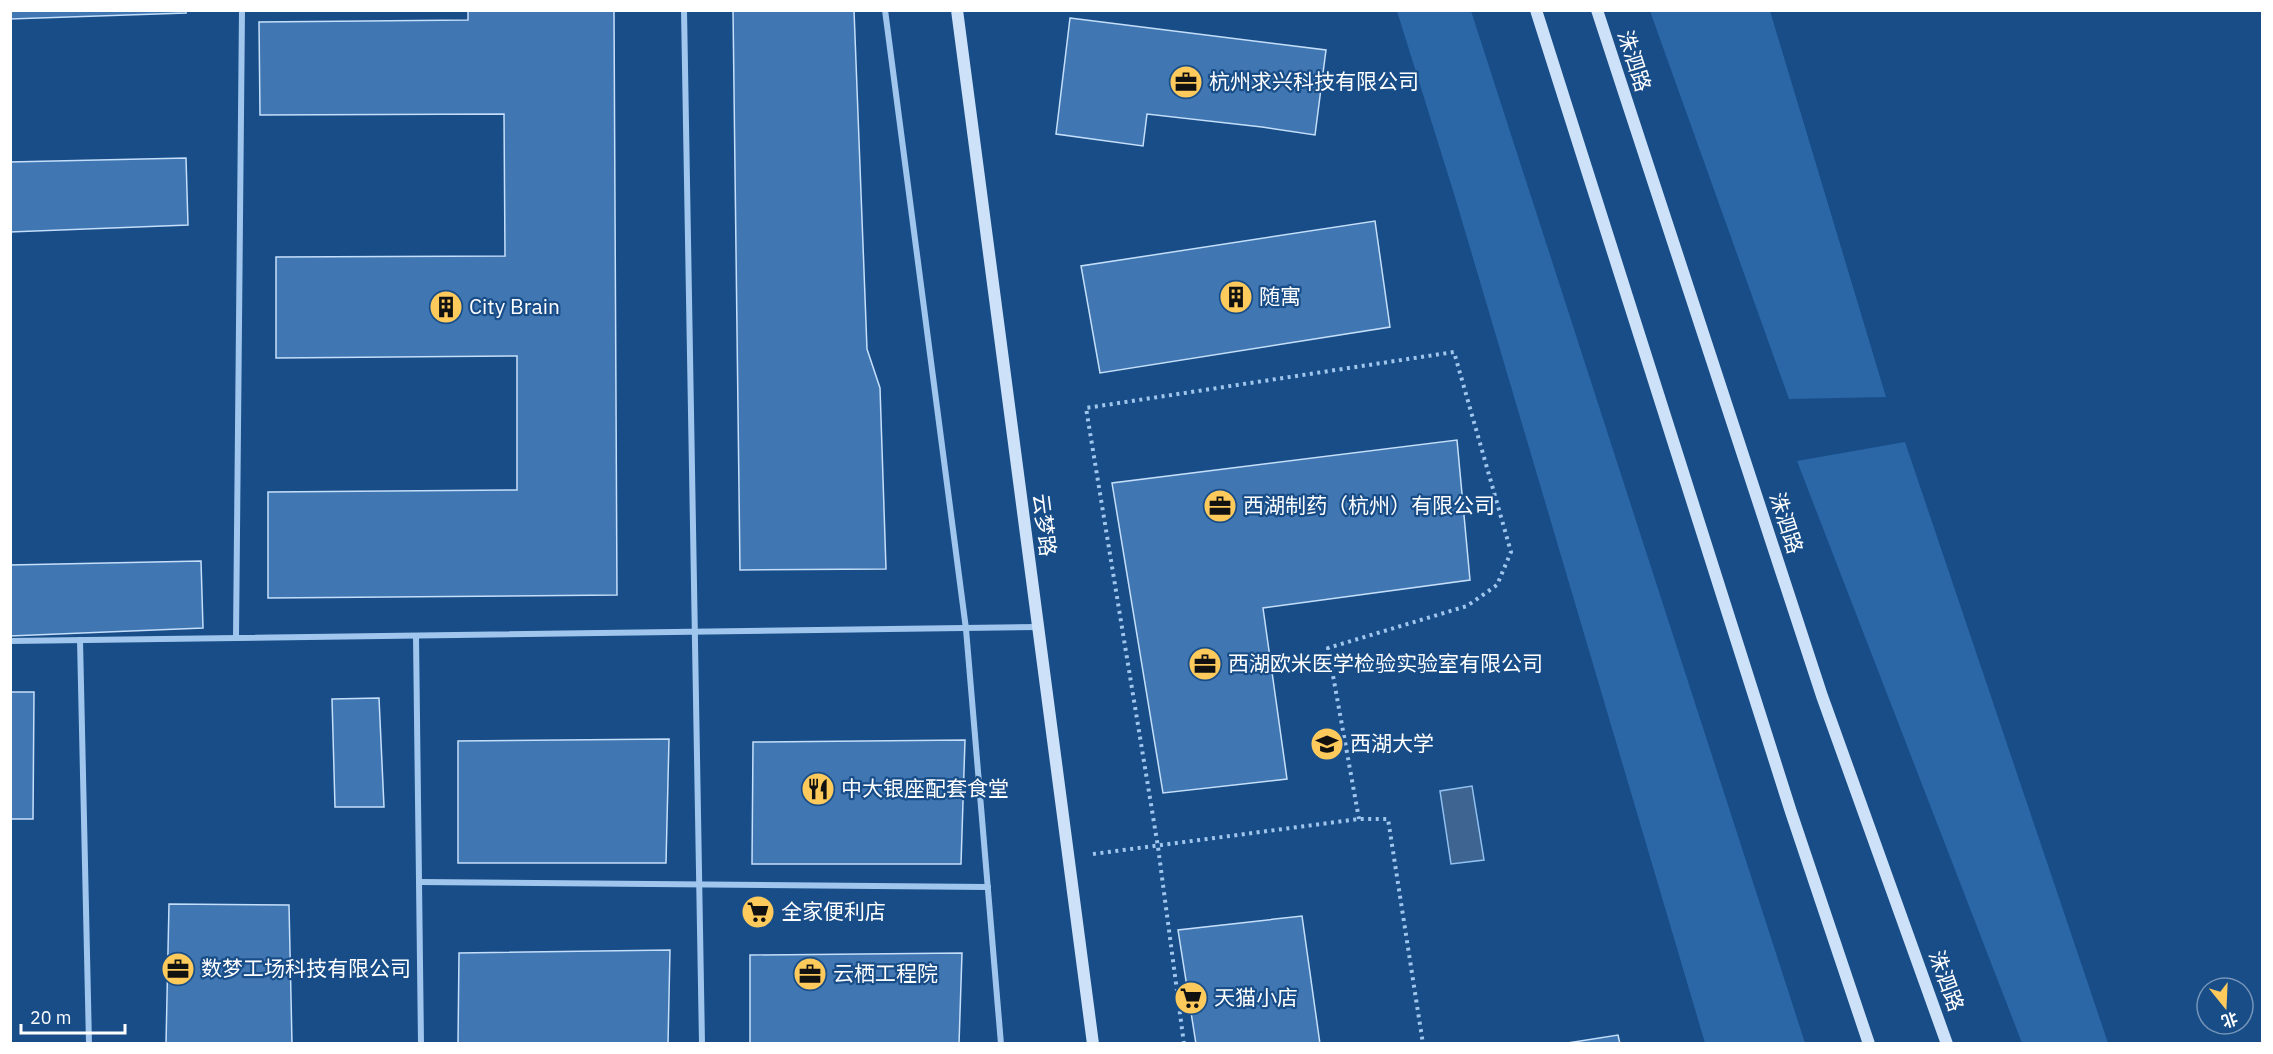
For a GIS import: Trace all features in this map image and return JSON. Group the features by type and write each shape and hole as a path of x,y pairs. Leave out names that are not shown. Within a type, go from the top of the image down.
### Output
{"street":[{"path":"236,638 242,10"},
{"path":"684,10 702,1044"},
{"path":"885,10 966,628 1001,1044"},
{"name":"云梦路","path":"957,10 1093,1044"},
{"path":"1536,10 1791,812 1869,1044"},
{"name":"洙泗路","path":"1597,10 1822,696 1947,1044"},
{"path":"10,641 1038,627"},
{"path":"416,636 421,1044"},
{"path":"80,640 89,1044"},
{"path":"419,882 988,887"}],"path":[{"path":"1184,1044 1158,847 1086,408 1454,352 1511,552 1497,585 1467,606 1328,648 1359,819"},
{"path":"1068,856 1158,847 1359,819 1388,819 1423,1044"}],"shaded area":[{"path":"1397,11 1471,11 1805,1043 1705,1043 1455,197"},
{"path":"1650,11 1770,11 1886,397 1789,399"},
{"path":"1905,442 2108,1043 2022,1043 1797,461"},
{"path":"1472,786 1484,860 1451,864 1440,791"}],"building":[{"path":"10,10 186,10 186,13 10,19"},
{"name":"City Brain","path":"468,10 614,10 617,595 268,598 268,492 517,490 517,356 276,358 276,257 505,256 504,114 260,115 259,22 468,20"},
{"path":"733,10 854,10 867,349 880,388 886,569 740,570"},
{"path":"1070,18 1326,50 1315,135 1147,114 1143,146 1056,134"},
{"path":"186,158 188,225 10,232 10,162"},
{"name":"随寓","path":"1375,221 1390,327 1100,373 1081,266"},
{"path":"1457,440 1470,580 1263,608 1287,779 1163,793 1112,483"},
{"path":"201,561 203,628 10,636 10,565"},
{"path":"10,692 34,692 33,819 10,819"},
{"path":"379,698 384,807 335,807 332,699"},
{"path":"669,739 666,863 458,863 458,741"},
{"path":"965,740 961,864 752,864 753,742"},
{"path":"169,904 289,905 292,1044 166,1044"},
{"path":"1302,916 1320,1044 1196,1044 1178,930"},
{"path":"670,950 668,1044 458,1044 459,953"},
{"path":"962,953 959,1044 750,1044 750,955"},
{"path":"1618,1035 1620,1044 1561,1044"}],"place":[{"name":"杭州求兴科技有限公司","path":"1186,82"},
{"name":"随寓","path":"1236,297"},
{"name":"City Brain","path":"446,307"},
{"name":"西湖制药（杭州）有限公司","path":"1220,506"},
{"name":"西湖欧米医学检验实验室有限公司","path":"1205,664"},
{"name":"西湖大学","path":"1327,744"},
{"name":"中大银座配套食堂","path":"818,789"},
{"name":"全家便利店","path":"758,912"},
{"name":"数梦工场科技有限公司","path":"178,969"},
{"name":"云栖工程院","path":"810,974"},
{"name":"天猫小店","path":"1191,998"}]}
